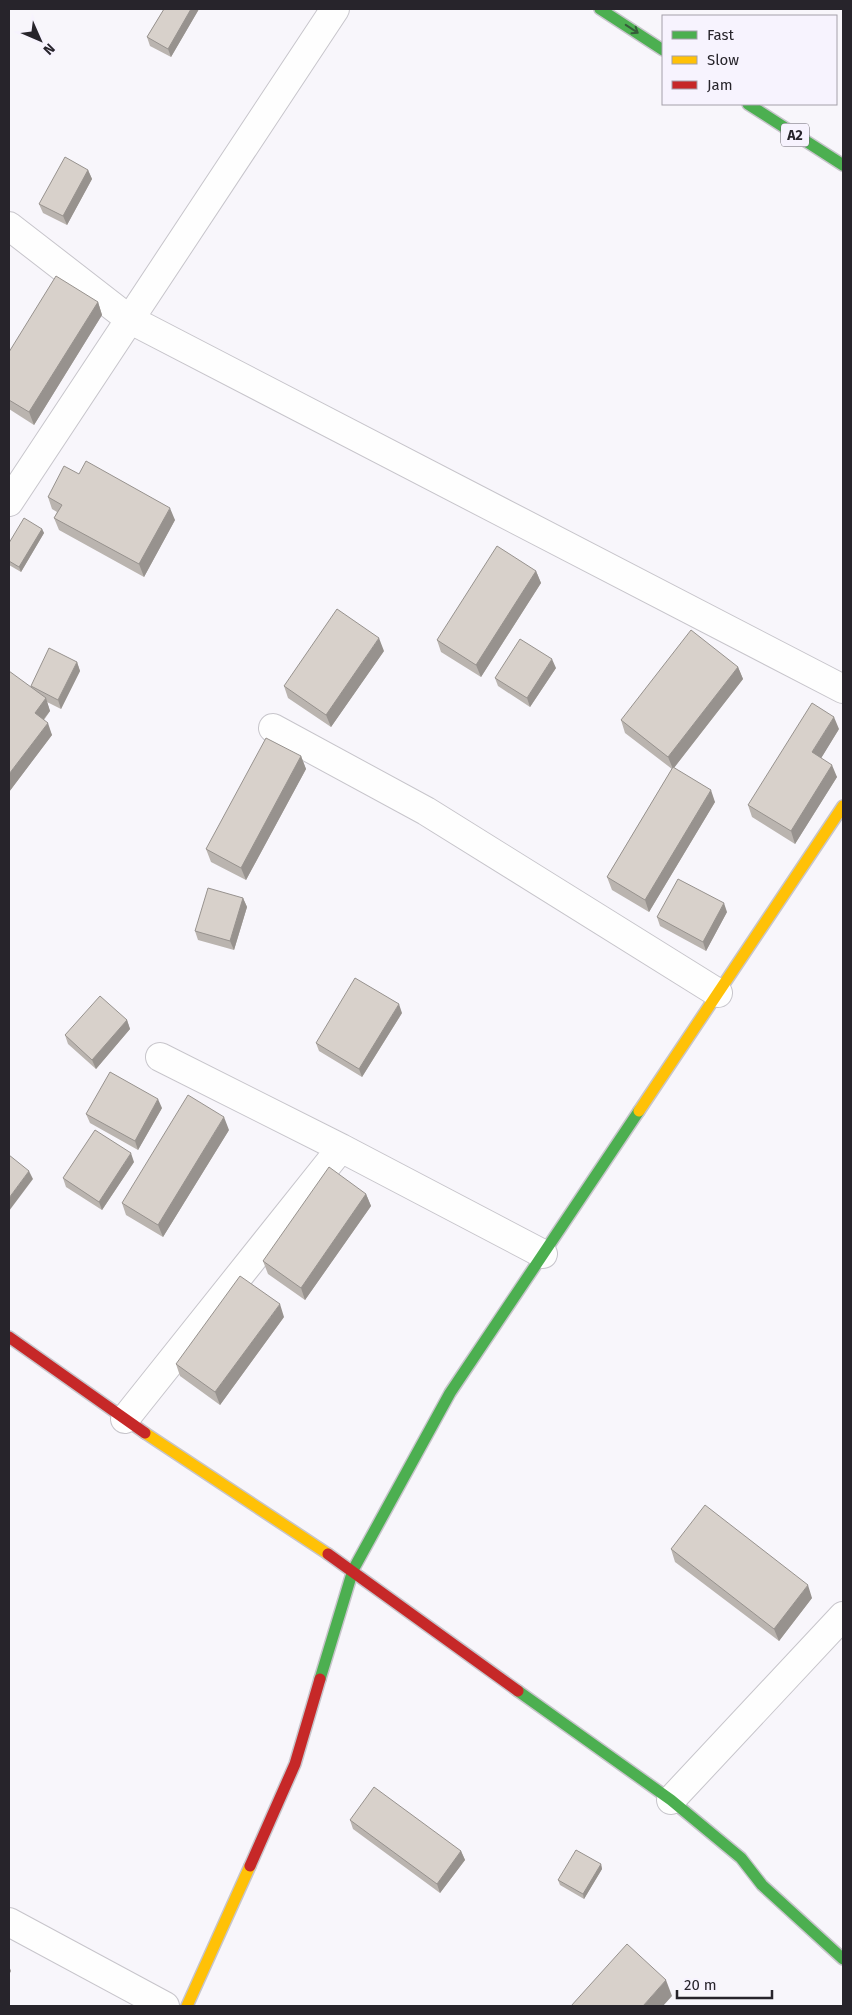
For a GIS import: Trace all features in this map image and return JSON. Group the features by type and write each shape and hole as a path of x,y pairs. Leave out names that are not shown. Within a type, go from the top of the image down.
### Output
{"main road":[{"path":"600,9 662,49"},
{"name":"A2","path":"750,105 843,165"},
{"path":"188,2006 295,1764 353,1570 450,1394 843,806"},
{"path":"9,1337 194,1467 353,1570 404,1610 671,1800 741,1858 762,1885 843,1959"}],"street":[{"path":"9,502 335,9"},
{"path":"9,226 129,319 843,688"},
{"path":"273,728 426,811 718,993"},
{"path":"160,1057 341,1148 543,1254"},
{"path":"125,1418 341,1148"},
{"path":"671,1800 843,1616"},
{"path":"9,1922 165,2006"}],"building":[{"path":"164,9 191,9 168,49 147,37"},
{"path":"65,157 88,170 63,216 39,204"},
{"path":"56,276 98,302 29,412 9,400 9,352"},
{"path":"86,461 170,508 139,564 54,518 62,505 48,497 64,466 79,474"},
{"path":"24,518 42,529 19,567 9,561 9,543"},
{"path":"497,546 536,571 476,665 437,640"},
{"path":"337,609 379,638 326,715 284,686"},
{"path":"691,630 738,667 668,757 621,720"},
{"path":"520,639 552,659 527,698 495,678"},
{"path":"49,648 77,662 58,700 31,686"},
{"path":"9,671 46,698 35,713 48,723 9,774"},
{"path":"812,703 834,717 812,752 832,765 791,831 748,805"},
{"path":"266,738 301,756 241,868 206,849"},
{"path":"673,767 711,790 645,900 607,877"},
{"path":"678,879 724,903 703,942 657,917"},
{"path":"208,888 243,898 230,941 195,931"},
{"path":"355,978 399,1004 359,1069 316,1043"},
{"path":"100,996 127,1020 92,1060 65,1035"},
{"path":"110,1072 158,1099 135,1141 86,1114"},
{"path":"188,1095 224,1117 158,1225 122,1203"},
{"path":"95,1130 131,1153 99,1202 63,1178"},
{"path":"9,1155 29,1171 9,1198"},
{"path":"329,1167 366,1194 301,1288 263,1261"},
{"path":"240,1276 280,1304 215,1392 176,1364"},
{"path":"705,1505 808,1585 774,1629 671,1549"},
{"path":"374,1787 461,1851 437,1884 350,1820"},
{"path":"576,1850 601,1864 583,1894 558,1880"},
{"path":"627,1944 666,1980 643,2006 571,2006"}],"traffic: fast":[{"path":"600,9 662,49"},
{"path":"750,105 843,165"},
{"path":"320,1679 353,1570 450,1393 639,1111"},
{"path":"518,1691 671,1800 741,1858 762,1885 843,1959"}],"traffic: slow":[{"path":"639,1111 843,806"},
{"path":"145,1433 328,1554"},
{"path":"187,2006 250,1866"}],"traffic: jam":[{"path":"9,1337 145,1433"},
{"path":"328,1554 518,1691"},
{"path":"250,1866 295,1764 320,1679"}]}
